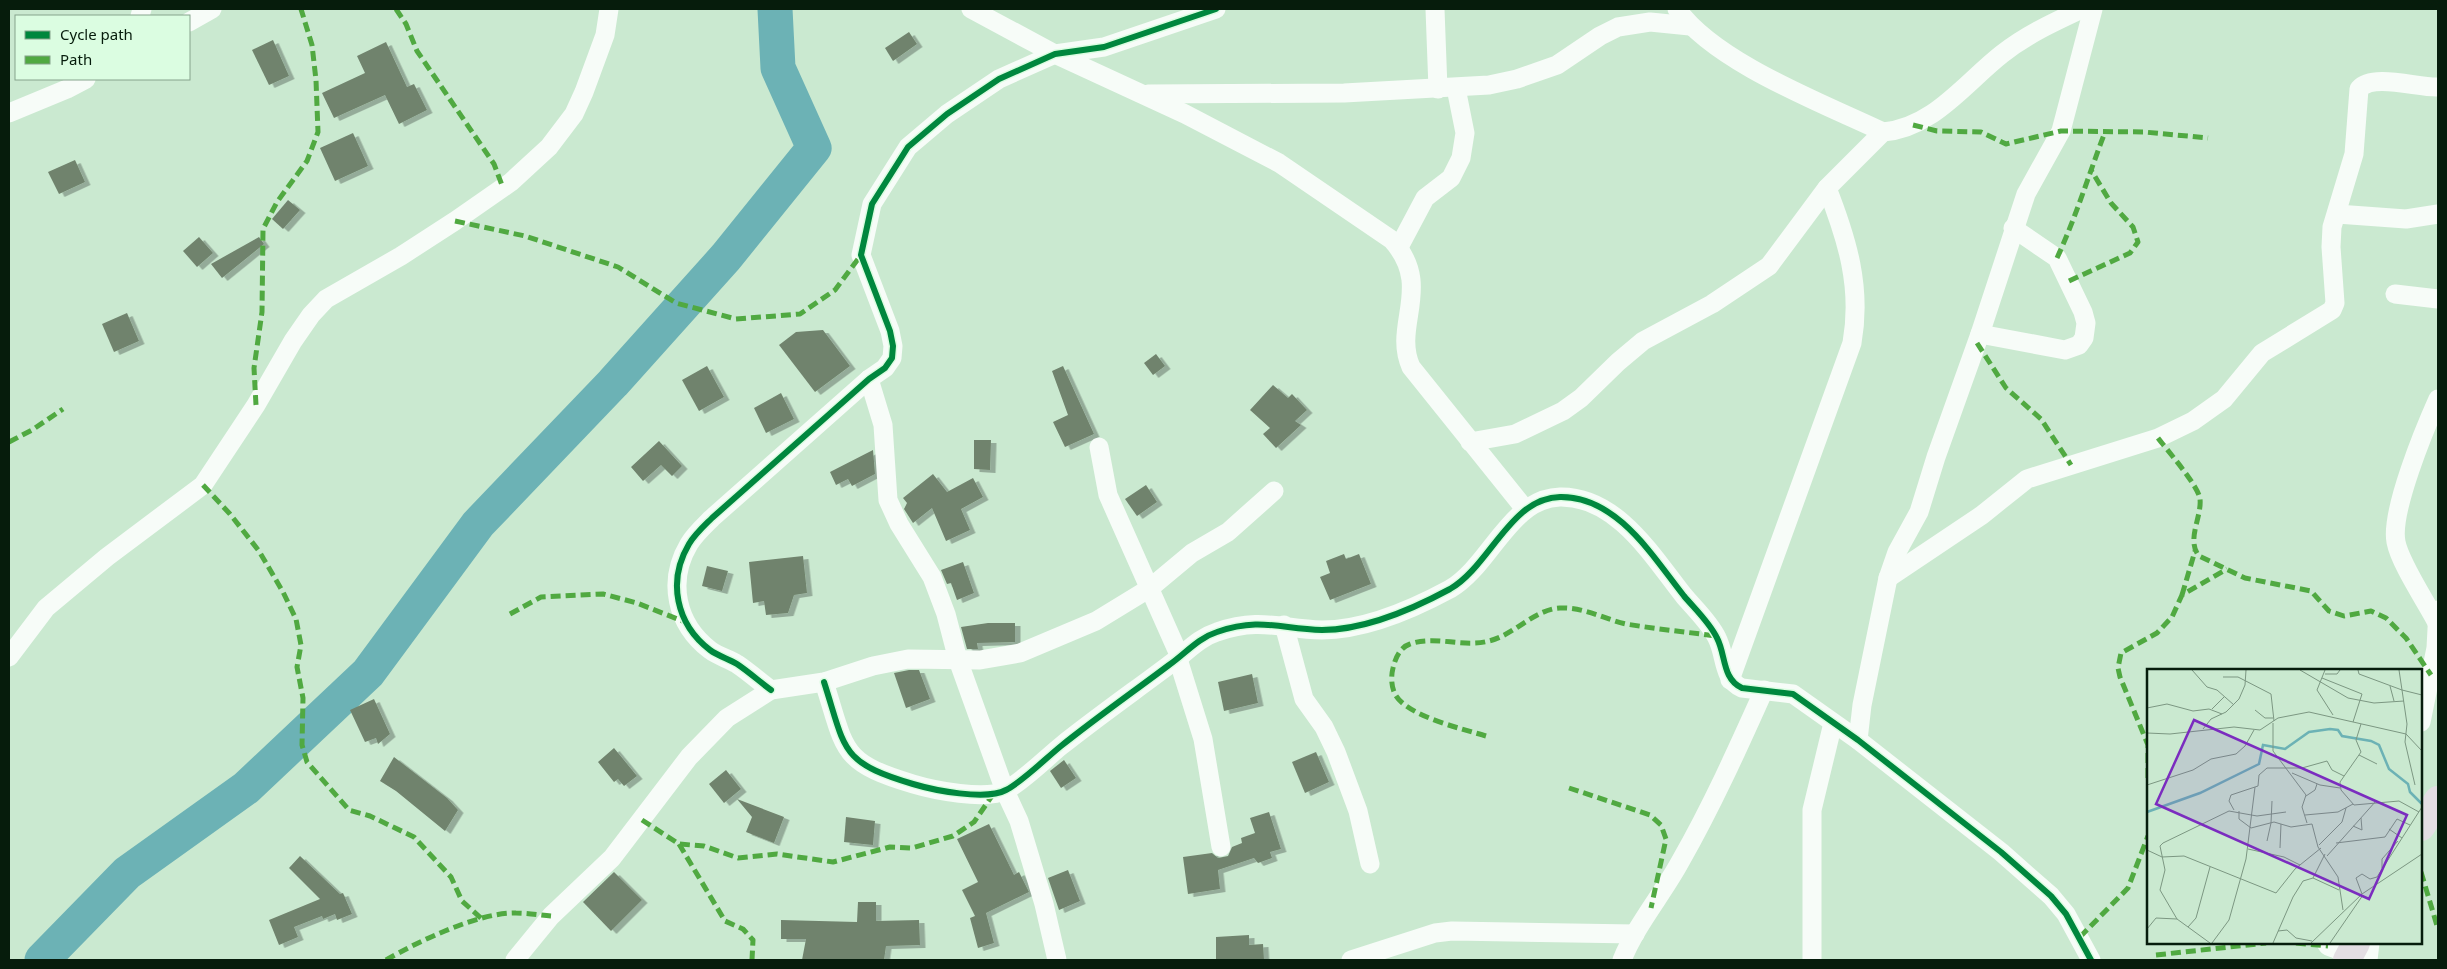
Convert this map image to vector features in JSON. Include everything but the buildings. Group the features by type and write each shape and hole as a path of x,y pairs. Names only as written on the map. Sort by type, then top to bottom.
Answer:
{"highway":[{"path":"2422,825 2438,800"}],"street":[{"path":"190,21 212,9"},
{"path":"9,657 46,608 107,557 203,485 256,405 293,341 311,315 326,299 401,256 455,222 511,182 549,147 574,114 584,92 605,35 609,9"},
{"path":"972,9 1055,54 1144,94 1278,163 1338,206 1368,223 1399,247 1411,273 1412,292 1406,357 1422,384 1525,510"},
{"path":"771,690 738,665 710,650 685,622 677,602 678,565 690,542 712,518 869,379 886,368 892,358 893,346 890,331 861,255 872,204 908,147 947,114 999,79 1055,54 1104,47 1216,9"},
{"path":"1399,247 1425,198 1451,178 1461,158 1465,133 1447,88 1435,9"},
{"path":"1677,9 1690,26 1712,44 1758,72 1883,132 1899,131 1918,122 1967,86 2002,54 2033,33 2082,9"},
{"path":"1858,740 1864,696 1888,578 1897,552 1919,512 2026,194 2061,131 2093,9"},
{"path":"1144,94 1344,93 1489,85 1542,71 1557,65 1600,36 1653,15 1690,26"},
{"path":"9,114 67,90 84,80"},
{"path":"1888,578 1976,519 2027,479 2158,438 2193,421 2224,399 2262,353 2334,307 2332,227 2354,154 2360,89 2367,82 2381,81 2438,87"},
{"path":"1470,442 1515,434 1563,411 1581,398 1643,341 1682,321 1769,266 1783,250 1827,188 1883,132"},
{"path":"1730,680 1852,343 1856,305 1853,265 1845,234 1827,188"},
{"path":"2337,214 2406,219 2438,214"},
{"path":"1980,334 2065,350 2079,344 2084,338 2086,323 2083,312 2057,258 2013,228"},
{"path":"2395,294 2438,299"},
{"path":"869,379 882,424 888,500 899,524 932,576 946,614 958,660 1005,791 1019,821 1044,904 1057,960"},
{"path":"2422,717 2436,648 2437,615 2398,551 2395,533 2418,448 2438,399"},
{"path":"1099,447 1108,495 1179,658 1203,738 1221,847"},
{"path":"515,960 551,916 612,858 689,757 727,718 771,690 824,682 873,666 908,659 980,660 1020,653 1096,621 1150,588 1192,553 1228,532 1274,491"},
{"path":"824,682 845,747 856,761 879,774 936,790 972,794 1005,791 1099,716 1179,658 1203,638 1216,632 1248,623 1284,625 1319,630 1338,629 1385,616 1432,598 1457,584 1475,569 1525,510 1540,500 1558,497 1576,499 1607,511 1642,543 1716,636 1730,680 1742,688 1793,694 1858,740 2001,852 2050,896 2066,914 2092,960"},
{"path":"1284,625 1304,699 1324,727 1336,752 1358,811 1370,864"},
{"path":"1622,960 1635,934 1669,882 1698,830 1764,690"},
{"path":"1812,960 1812,810 1833,723"},
{"path":"1351,960 1435,933 1452,931 1635,934"}],"waterway":[{"path":"42,960 127,873 246,788 368,673 478,524 613,383 726,257 814,148 778,68 775,9"}],"marked path":[{"path":"256,405 254,368 262,312 263,229 277,202 307,161 318,132 316,80 312,45 301,9"},
{"path":"396,9 406,24 417,51 494,164 503,188"},
{"path":"1913,125 1937,131 1981,132 2006,144 2061,131 2144,132 2208,138"},
{"path":"2057,258 2105,132"},
{"path":"2069,281 2130,253 2138,242 2133,227 2111,203 2091,170"},
{"path":"455,221 525,236 618,267 676,303 736,319 800,314 835,290 861,255"},
{"path":"1977,343 2006,388 2041,419 2071,465"},
{"path":"9,442 32,430 63,409"},
{"path":"2158,438 2198,493 2200,506 2194,543 2195,550 2199,556 2245,578 2311,591 2329,611 2344,616 2371,611 2386,618 2406,638 2431,675"},
{"path":"203,485 230,514 259,551 296,619 301,645 297,667 303,698 302,745 307,762 349,810 370,816 414,837 451,877 462,901 482,919"},
{"path":"2182,595 2195,551"},
{"path":"2147,743 2120,677 2118,668 2121,653 2157,633 2172,617 2182,595 2227,569"},
{"path":"510,614 541,597 603,594 637,603 685,622"},
{"path":"1486,736 1436,721 1401,702 1394,691 1392,671 1398,654 1403,648 1410,644 1429,641 1470,643 1489,641 1498,638 1533,617 1551,609 1560,608 1586,611 1626,624 1716,636"},
{"path":"1569,788 1650,815 1661,825 1666,839 1651,908"},
{"path":"642,820 679,844 704,846 738,858 777,854 833,862 890,847 912,848 953,836 974,822 994,793"},
{"path":"2080,937 2128,888 2147,839"},
{"path":"679,844 725,921 743,929 753,940 752,960"},
{"path":"2422,875 2438,929"},
{"path":"386,960 449,929 484,917 516,913 551,916"},
{"path":"2156,955 2257,944"},
{"path":"2307,944 2328,946"}],"cycle path":[{"path":"771,690 737,664 710,650 689,628 678,601 678,573 682,558 689,544 703,527 869,379 885,368 892,358 893,346 890,331 861,255 872,204 908,147 947,114 999,79 1055,54 1104,47 1216,9"},
{"path":"824,682 842,738 858,760 889,776 933,789 973,795 997,793 1019,782 1061,746 1198,642 1210,635 1246,625 1270,625 1322,630 1338,629 1372,622 1405,611 1436,597 1464,578 1514,520 1527,509 1543,500 1560,497 1580,499 1599,507 1616,518 1646,547 1710,627 1720,645 1728,673 1736,684 1742,688 1793,694 1858,740 2001,852 2051,896 2066,914 2091,960"}]}
